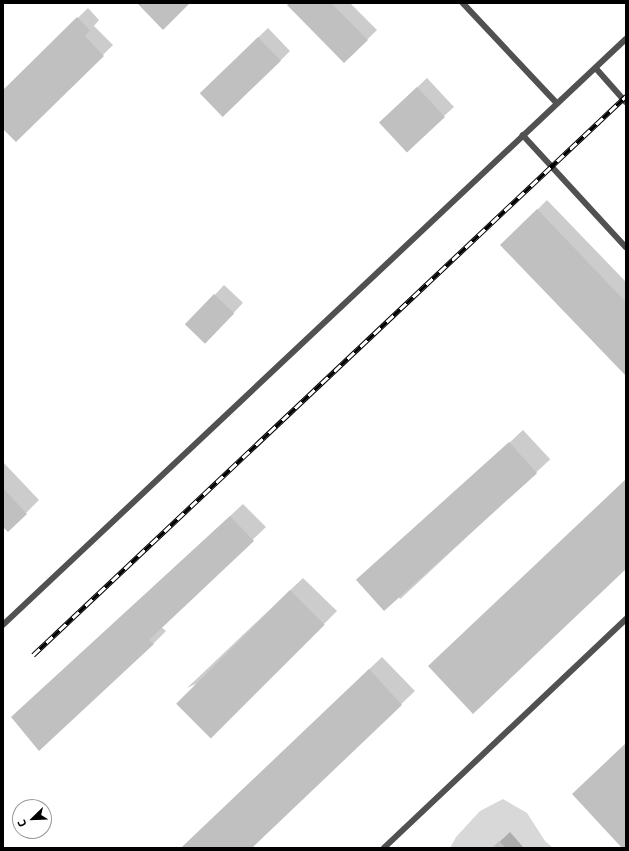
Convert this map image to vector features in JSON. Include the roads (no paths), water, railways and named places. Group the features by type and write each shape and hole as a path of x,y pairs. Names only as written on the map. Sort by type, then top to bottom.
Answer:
{"lane":[{"path":"463,3 557,103"},
{"path":"3,625 626,39"},
{"path":"596,68 626,102"},
{"path":"523,135 626,247"},
{"path":"384,848 626,619"}],"railway":[{"path":"33,655 626,96"}]}
